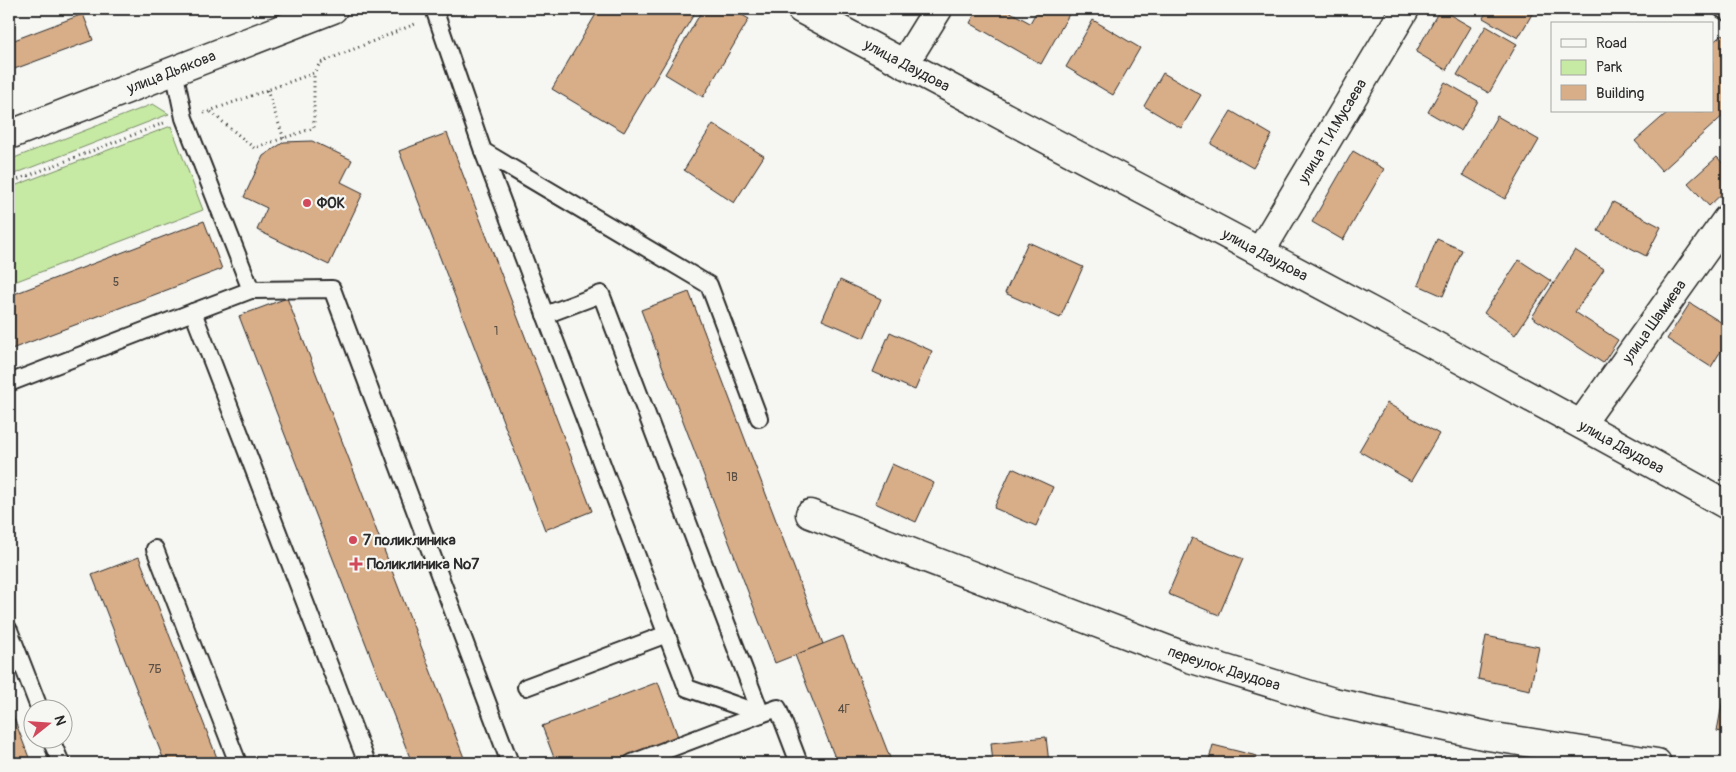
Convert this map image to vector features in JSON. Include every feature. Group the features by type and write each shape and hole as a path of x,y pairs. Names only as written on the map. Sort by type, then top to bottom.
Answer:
{"street":[{"name":"улица Дьякова","path":"9,135 333,9"},
{"name":"улица Даудова","path":"801,9 1260,252 1581,424 1727,505"},
{"path":"904,64 938,9"},
{"name":"улица Т.И.Мусаева","path":"1260,252 1405,9"},
{"name":"улица Шамиева","path":"1581,424 1727,219"},
{"name":"переулок Даудова","path":"810,514 1189,658 1333,702 1488,736 1657,763"}],"lane":[{"path":"1722,9 1727,12"},
{"path":"435,12 483,151 687,688 761,714"},
{"path":"174,70 184,118 251,290"},
{"path":"483,151 709,285 759,418"},
{"path":"9,383 251,290 332,289 510,763"},
{"path":"545,315 601,294 761,714"},
{"path":"193,312 367,763"},
{"path":"155,549 238,763"},
{"path":"9,630 36,700"},
{"path":"526,688 666,634"},
{"path":"632,763 778,708 799,763"},
{"path":"56,750 61,763"}],"path":[{"path":"210,112 254,148 314,128 314,73 320,63 435,12"},
{"path":"9,183 167,122 210,112 314,73"},
{"path":"267,90 284,139"}],"green space":[{"path":"153,104 169,114 9,176 9,160"},
{"path":"171,126 203,210 9,284 9,188"}],"building":[{"path":"599,9 697,9 624,132 552,89"},
{"path":"703,9 732,9 749,19 703,97 665,74"},
{"path":"978,9 1005,9 1030,23 1038,9 1072,9 1041,64 970,23"},
{"path":"1440,9 1471,27 1446,70 1416,52"},
{"path":"1488,9 1535,9 1518,38 1483,18"},
{"path":"83,14 93,40 9,71 9,42"},
{"path":"1093,20 1140,48 1113,95 1066,67"},
{"path":"1486,26 1517,44 1489,93 1457,75"},
{"path":"1723,34 1727,39 1727,112 1662,171 1635,141 1668,112 1714,112 1714,41"},
{"path":"1163,73 1201,95 1181,128 1144,106"},
{"path":"1445,82 1478,101 1461,131 1428,112"},
{"path":"1231,111 1272,135 1253,168 1211,144"},
{"path":"1497,116 1539,140 1505,199 1463,175"},
{"path":"713,124 764,156 734,203 684,170"},
{"path":"447,133 592,511 545,530 399,151"},
{"name":"ФОК","path":"312,141 352,160 341,182 363,193 329,265 257,230 267,208 244,197 263,156 284,142"},
{"path":"1353,151 1384,169 1343,240 1312,222"},
{"path":"1717,157 1727,168 1727,189 1709,206 1688,183"},
{"path":"1613,202 1661,227 1646,256 1598,231"},
{"path":"204,221 222,269 9,350 9,296"},
{"path":"1437,239 1462,250 1443,296 1418,285"},
{"path":"1028,242 1083,267 1060,318 1005,293"},
{"path":"1575,250 1604,269 1575,312 1618,340 1603,363 1532,317"},
{"path":"1519,260 1551,281 1515,335 1484,313"},
{"path":"840,280 881,299 864,338 822,320"},
{"path":"689,292 823,644 775,663 641,310"},
{"name":"7 поликлиника","path":"287,298 466,763 412,763 239,316"},
{"path":"1690,303 1727,326 1727,341 1711,367 1667,339"},
{"path":"890,332 932,351 915,390 873,372"},
{"path":"1387,403 1439,434 1411,481 1359,451"},
{"path":"892,464 934,483 916,522 875,503"},
{"path":"1012,468 1053,487 1036,526 994,508"},
{"path":"1192,538 1243,559 1219,615 1168,594"},
{"path":"139,557 219,763 165,763 92,575"},
{"path":"843,636 892,763 837,763 795,655"},
{"path":"1486,636 1539,647 1530,690 1478,679"},
{"path":"658,682 678,737 609,763 556,763 542,726"},
{"path":"1725,688 1727,688 1727,733 1717,731"},
{"path":"9,705 22,739 22,750 26,750 31,763 9,763"},
{"path":"1046,737 1049,763 993,763 991,743"},
{"path":"1213,745 1257,756 1255,763 1208,763"}],"place":[{"name":"ФОК","path":"307,203"},
{"name":"7 поликлиника","path":"353,540"},
{"name":"Поликлиника №7","path":"356,564"}]}
